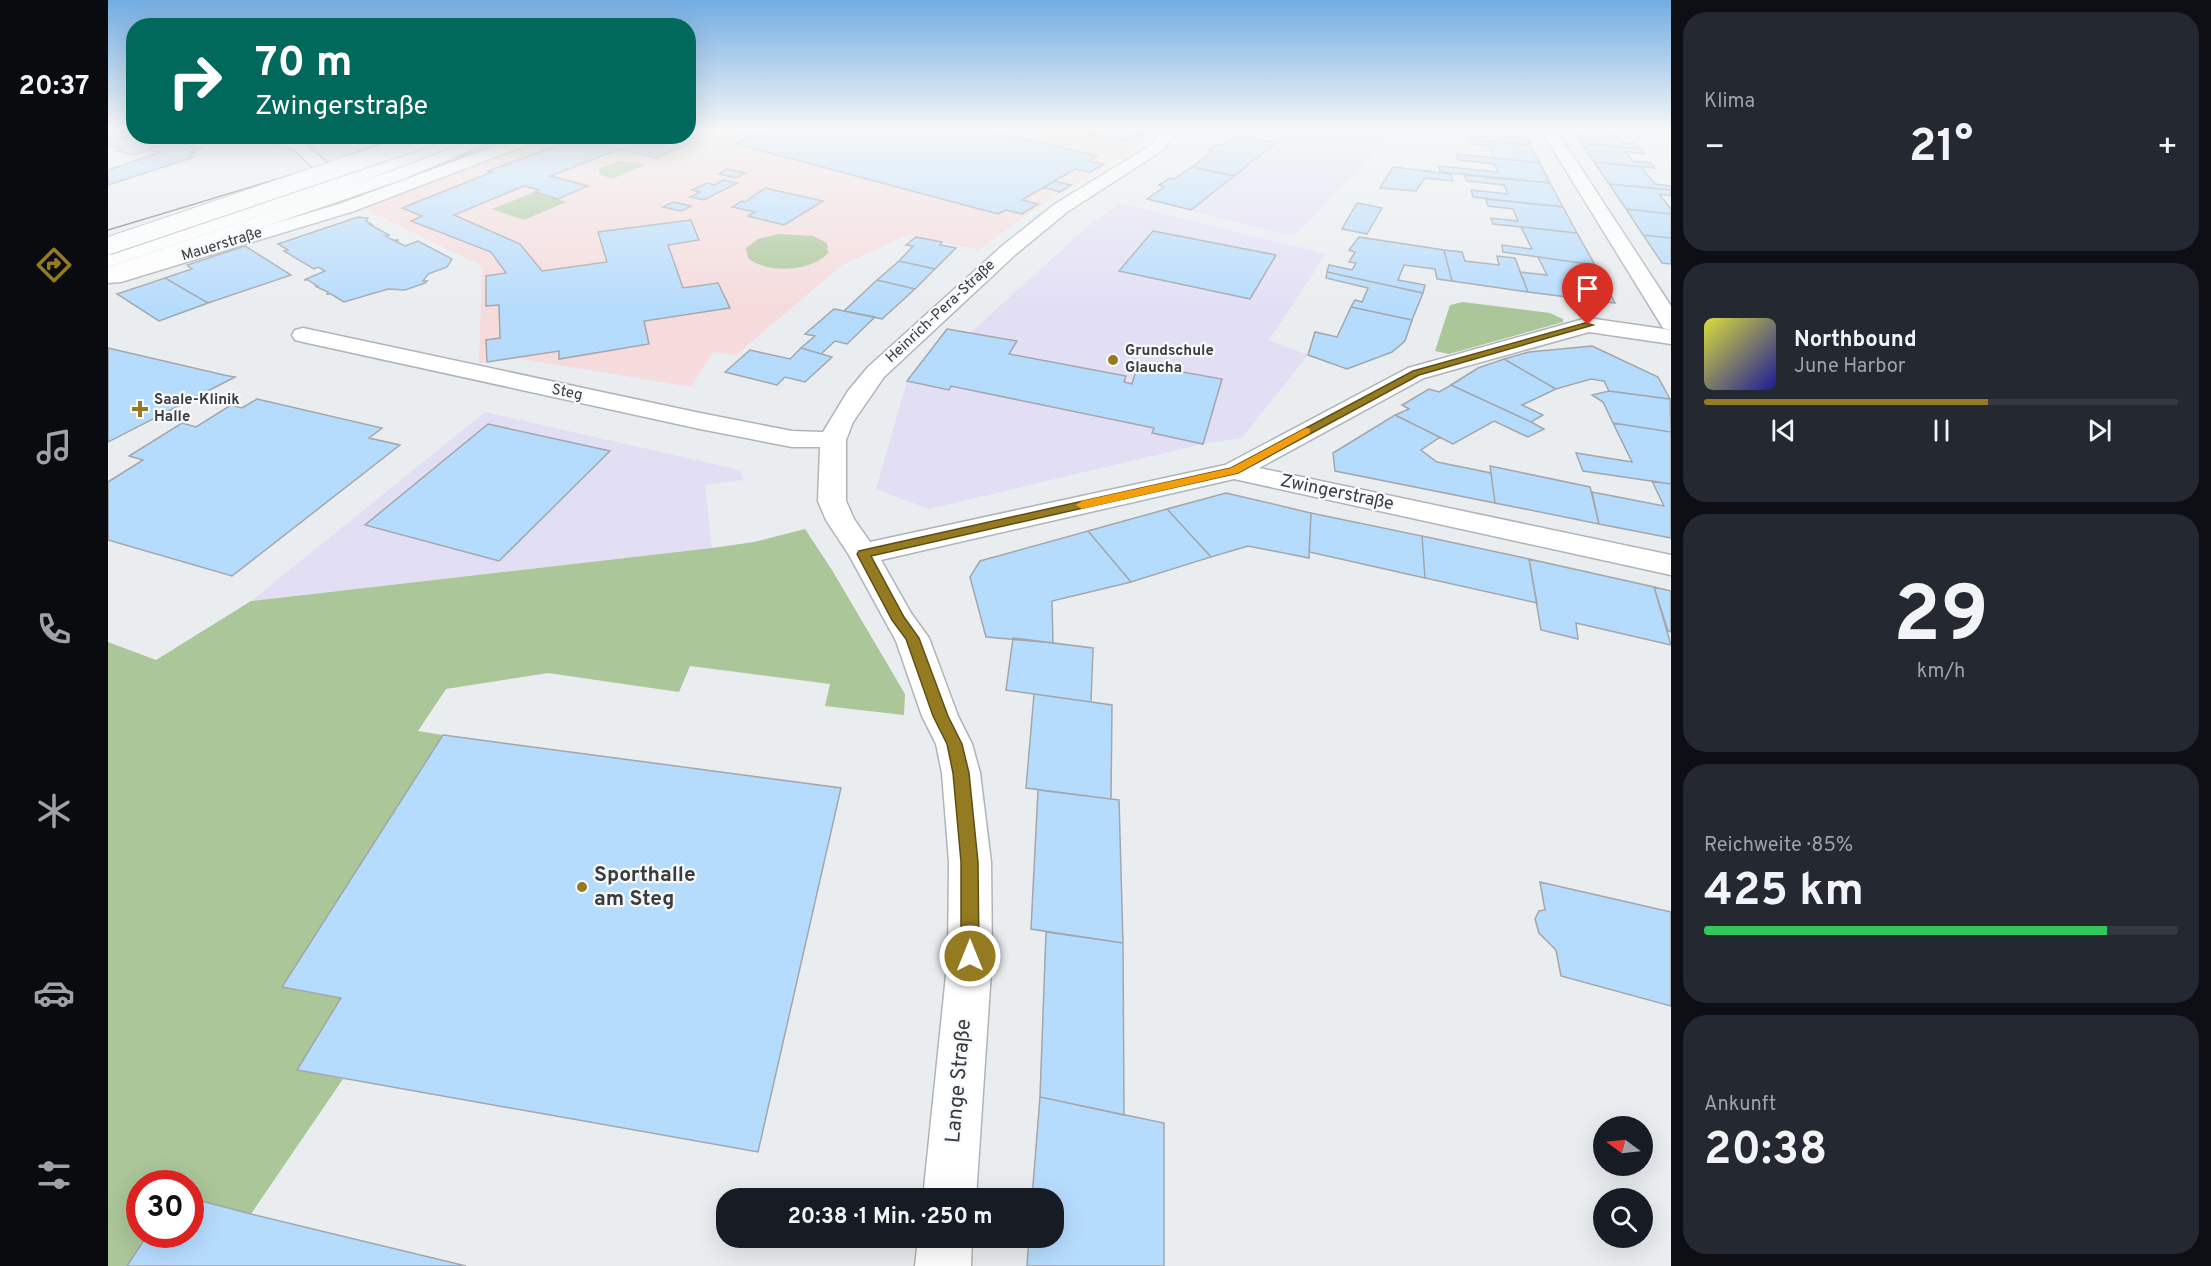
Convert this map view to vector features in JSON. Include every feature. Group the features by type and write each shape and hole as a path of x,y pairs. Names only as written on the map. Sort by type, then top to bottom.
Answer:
{"street":[{"path":"108,246 281,189"},
{"path":"108,261 321,189"},
{"path":"108,276 357,189"},
{"name":"Mauerstraße","path":"108,276 114,278 348,207 396,189"},
{"name":"Heinrich-Pera-Straße","path":"863,554 840,520 832,501 833,440 840,422 860,391 876,372 933,318 1008,250 1061,208 1091,189"},
{"path":"1586,189 1671,323"},
{"path":"108,254 157,245"},
{"path":"1234,471 1416,373 1588,325 1671,337"},
{"name":"Steg","path":"303,335 700,421 792,439 833,440"},
{"name":"Zwingerstraße","path":"863,554 1234,471 1671,565"},
{"name":"Lange Straße","path":"863,554 899,620 912,638 940,716 954,744 961,773 970,862 970,956 950,1188"},
{"path":"943,1266 944,1248"}],"shaded area":[{"path":"408,189 1067,189 978,250 909,234 842,265 736,355 713,352 691,387 516,358 479,363 482,266 360,207"},
{"path":"1160,189 1340,189 1296,234 1282,234 1147,199"},
{"name":"Grundschule Glaucha","path":"1120,203 1326,254 1269,340 1308,355 1242,438 1203,444 929,509 876,489 907,381 947,329 970,333 1086,228"},
{"path":"485,412 740,470 743,480 705,485 712,548 251,601"}],"green space":[{"path":"535,192 566,202 524,220 492,209"},
{"path":"779,234 813,236 827,243 828,253 811,264 789,269 766,267 748,258 746,248 758,239"},
{"path":"1463,302 1550,313 1563,319 1563,322 1449,354 1435,351 1450,305"},
{"path":"805,529 832,570 905,694 904,715 825,706 830,684 690,666 679,692 548,673 446,689 418,731 443,735 283,986 341,998 297,1070 343,1079 251,1214 204,1201 204,1170 126,1170 126,1248 139,1248 127,1266 108,1266 108,642 156,660 251,601 754,542"}],"building":[{"path":"449,189 517,189 454,215 520,244 542,271 607,262 598,232 691,220 699,240 668,245 683,288 718,283 730,308 644,321 649,344 559,359 559,351 487,362 486,340 500,338 499,305 486,306 486,276 506,273 491,252 411,221 422,216 402,208"},
{"path":"536,189 581,189 558,199 535,192 539,190"},
{"path":"725,189 704,200 690,197 700,192 692,190"},
{"path":"763,189 823,201 784,225 748,216 755,212 732,207 742,201 745,202"},
{"path":"905,189 1041,189 1022,200 1038,204 1022,214 1006,210 998,214"},
{"path":"1161,189 1217,189 1191,210 1147,199"},
{"path":"1393,189 1417,189 1416,191"},
{"path":"1506,189 1553,189 1563,207 1473,197 1471,190 1508,194"},
{"path":"1612,189 1671,190 1671,196 1659,194 1671,209 1671,214 1626,209"},
{"path":"1486,199 1563,207 1577,233 1493,224 1491,218 1518,221 1513,209 1488,206"},
{"path":"673,202 691,206 681,211 663,207"},
{"path":"1357,203 1382,208 1367,234 1342,229"},
{"path":"1626,209 1671,214 1671,238 1643,235"},
{"path":"358,217 368,218 366,221 371,224 369,224 389,235 385,236 399,240 395,241 405,246 418,241 452,259 447,267 428,274 423,281 427,281 425,283 405,290 388,289 344,302 327,294 328,292 308,280 304,280 325,271 318,267 314,269 284,251 288,250 278,244"},
{"path":"1521,227 1577,233 1595,265 1503,252 1502,245 1532,249"},
{"path":"1153,231 1276,255 1250,299 1119,271"},
{"path":"1643,235 1671,238 1671,264 1662,263"},
{"path":"916,237 942,242 940,245 956,248 935,269 899,261 913,246 906,245"},
{"path":"1359,237 1444,250 1452,281 1437,279 1435,269 1404,265 1398,280 1425,285 1423,293 1327,272 1329,265 1352,270 1356,263 1349,262 1355,252 1349,250"},
{"path":"245,246 291,275 208,303 165,278 192,269 187,265"},
{"path":"1444,250 1462,252 1465,261 1499,265 1497,256 1515,258 1528,292 1452,281"},
{"path":"1538,257 1595,265 1615,303 1528,292 1520,272 1547,275"},
{"path":"899,261 935,269 915,289 877,280"},
{"path":"1327,272 1423,293 1412,320 1351,307 1355,300 1362,302 1368,288 1326,278"},
{"path":"165,278 208,303 159,321 117,294"},
{"path":"877,280 915,289 882,319 844,311"},
{"path":"1351,307 1412,320 1405,341 1392,352 1347,369 1308,355 1315,332 1337,337"},
{"path":"834,309 875,317 847,344 835,341 821,354 801,348 815,336 805,334"},
{"path":"947,329 1017,341 1009,354 1126,376 1124,382 1132,384 1138,364 1222,379 1203,444 1152,433 1154,428 951,386 949,390 907,381"},
{"path":"1592,346 1658,377 1670,399 1609,391 1604,381 1591,379 1556,389 1504,359 1529,352"},
{"name":"Saale-Klinik Halle","path":"108,348 224,375 235,377 108,442"},
{"path":"801,348 832,357 805,382 785,377 777,385 725,372 750,350 790,359"},
{"path":"1504,359 1556,389 1522,405 1543,415 1531,422 1451,385 1478,368"},
{"path":"1451,385 1544,429 1528,437 1494,421 1453,444 1395,415 1409,409 1402,405 1429,389 1439,392"},
{"path":"1609,391 1670,399 1671,432 1613,423 1603,402 1592,395"},
{"path":"257,399 382,428 369,438 400,445 232,576 108,540 108,482 143,460 129,456 182,423 196,427 231,405 242,408"},
{"path":"1395,415 1440,437 1421,450 1437,462 1491,473 1495,503 1335,471 1333,453"},
{"path":"1613,423 1671,432 1671,484 1583,471 1576,453 1632,462"},
{"path":"488,424 610,451 499,561 365,525"},
{"path":"1490,466 1590,487 1599,524 1495,503"},
{"path":"1652,481 1671,484 1671,538 1599,524 1592,492 1664,506"},
{"path":"1226,493 1311,513 1309,558 1248,546 1211,557 1167,509"},
{"path":"1167,509 1211,557 1131,582 1088,531"},
{"path":"1311,513 1422,536 1425,578 1309,552"},
{"path":"1088,531 1131,582 1052,601 1053,643 986,637 970,577 980,561"},
{"path":"1422,536 1529,559 1537,603 1425,578"},
{"path":"1529,559 1654,587 1671,645 1576,623 1578,639 1541,630"},
{"path":"1654,587 1671,591 1671,632 1668,631"},
{"path":"1013,638 1093,648 1091,702 1006,690"},
{"path":"1034,694 1112,705 1111,799 1026,788"},
{"name":"Sporthalle am Steg","path":"443,735 841,788 758,1152 297,1070 341,998 282,987"},
{"path":"1038,790 1119,800 1123,943 1031,929"},
{"path":"1540,882 1671,912 1671,1006 1561,976 1556,950 1539,933 1535,919 1539,911 1545,910"},
{"path":"1046,932 1123,943 1124,1115 1040,1097"},
{"path":"1040,1097 1164,1123 1164,1266 1027,1266 1028,1248 1064,1248 1064,1188 1033,1188"},
{"path":"204,1202 466,1266 127,1266 139,1248 204,1248"}],"tram line":[{"path":"108,230 244,189"}],"slow traffic":[{"path":"1082,505 1234,471 1306,431"}],"place":[{"name":"Grundschule Glaucha","path":"1113,360"},
{"name":"Saale-Klinik Halle","path":"140,409"},
{"name":"Sporthalle am Steg","path":"582,887"}],"route":[{"path":"970,956 970,862 961,773 954,744 940,716 912,638 899,620 863,554 1234,471 1276,446 1416,373 1588,325"}]}
